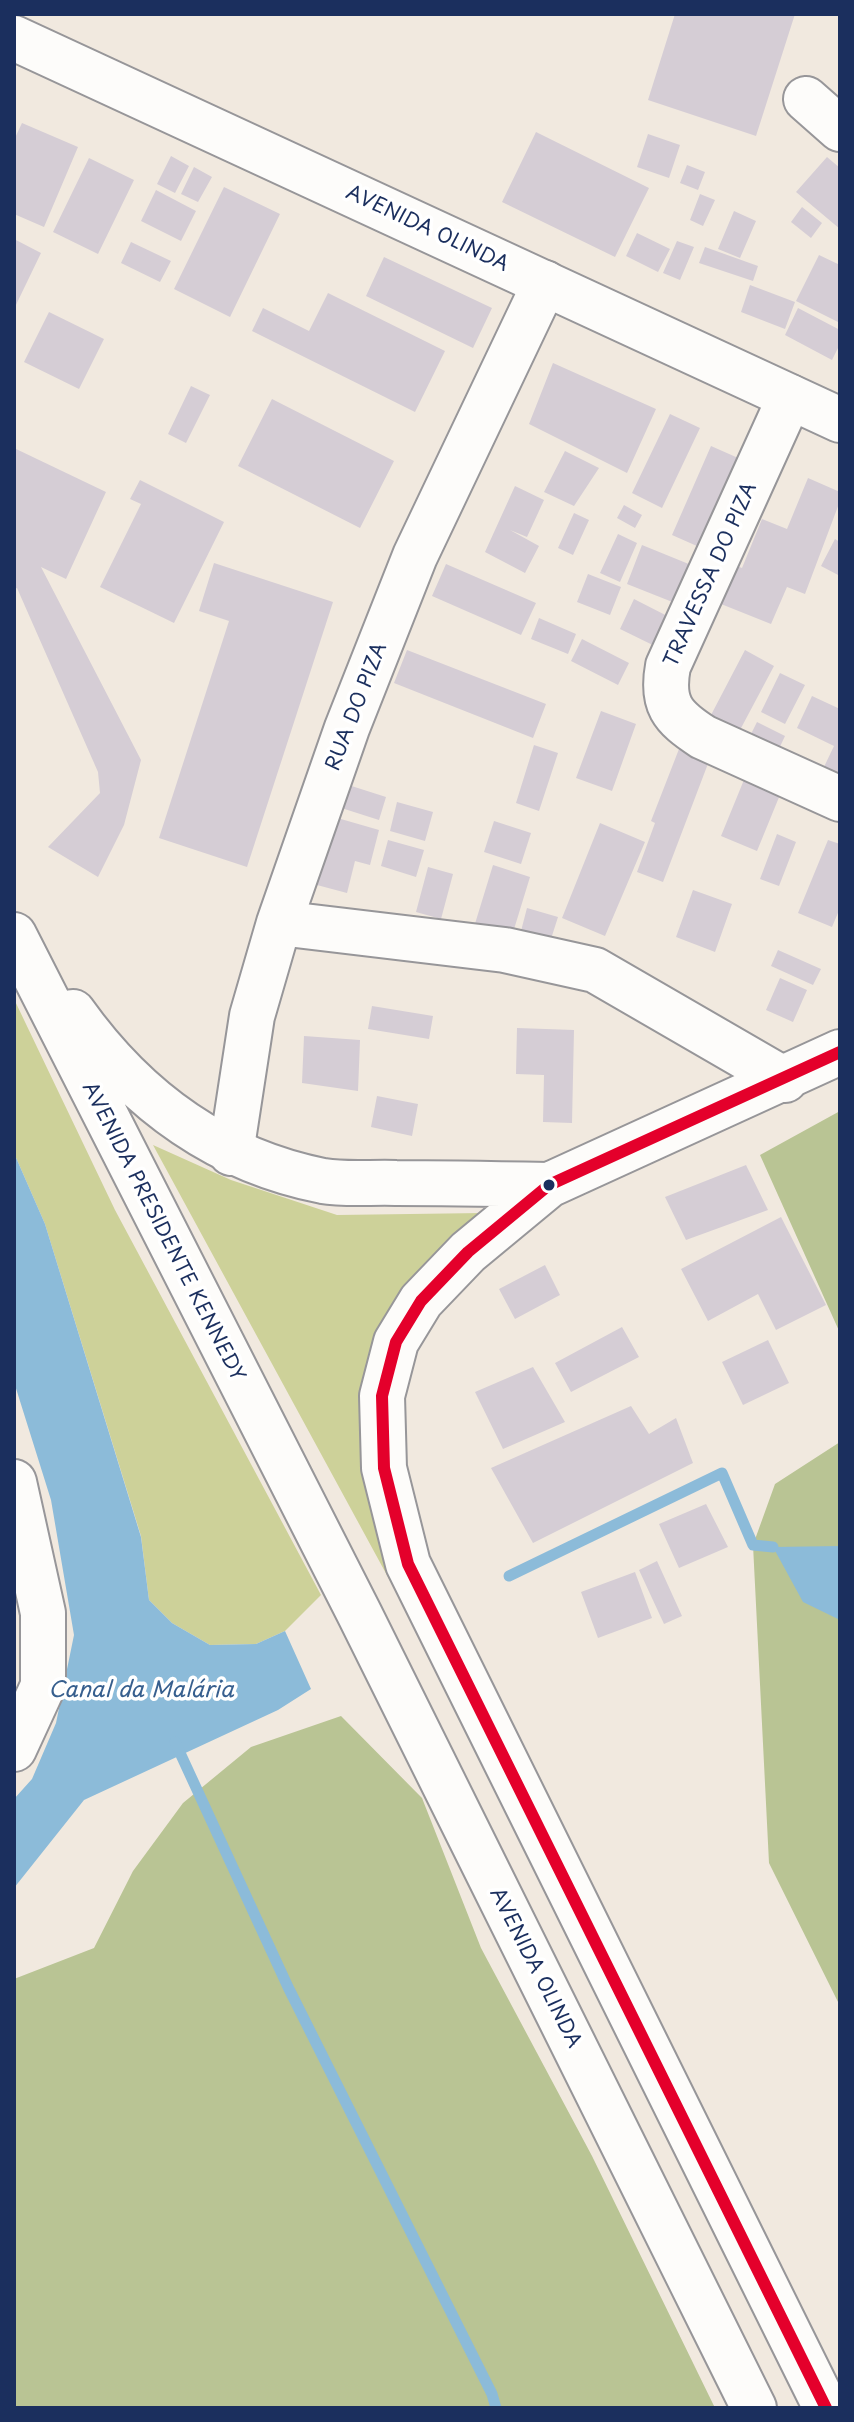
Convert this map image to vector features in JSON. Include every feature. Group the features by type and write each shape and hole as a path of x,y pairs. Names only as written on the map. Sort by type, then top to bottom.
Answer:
{"main road":[{"name":"AVENIDA OLINDA","path":"14,38 840,420"},
{"path":"806,99 840,129"},
{"name":"RUA DO PIZA","path":"231,1153 252,1016 279,923 347,728 415,556 545,283"},
{"name":"TRAVESSA DO PIZA","path":"790,397 668,666 664,686 668,705 693,731 840,799"},
{"path":"279,923 505,950 595,970 785,1080"},
{"path":"14,928 100,1049 148,1098 231,1153 326,1181 549,1185"},
{"name":"AVENIDA PRESIDENTE KENNEDY","path":"14,935 313,1529"},
{"path":"826,2408 408,1564 384,1468 382,1396 396,1342 421,1301 468,1252 549,1185 785,1080 840,1052"},
{"path":"14,1482 43,1613 14,1749"},
{"name":"AVENIDA OLINDA","path":"313,1529 360,1615 754,2408"}],"green space":[{"path":"14,999 115,1210 321,1595 285,1631 256,1644 210,1645 172,1623 149,1600 141,1536 45,1224 14,1153"},
{"path":"840,1111 840,1333 760,1155"},
{"path":"153,1145 231,1180 337,1215 483,1213 372,1351 360,1437 395,1590"},
{"path":"840,1442 840,2006 769,1863 753,1545 775,1484"},
{"path":"341,1716 422,1798 481,1948 592,2156 715,2408 14,2408 14,1979 94,1948 133,1871 183,1803 251,1747"}],"water":[{"name":"Canal da Malária","path":"14,1153 45,1224 141,1537 149,1600 172,1623 210,1645 256,1644 285,1631 311,1689 278,1710 84,1800 14,1888 14,1799 32,1779 56,1723 74,1635 51,1500 14,1382"},
{"path":"840,1546 840,1620 803,1602 773,1547"}],"building":[{"path":"675,14 795,14 756,136 648,100"},
{"path":"22,123 78,147 44,227 14,214 14,140"},
{"path":"536,132 649,188 615,257 502,202"},
{"path":"648,134 680,145 669,178 637,167"},
{"path":"171,156 189,166 175,193 157,184"},
{"path":"827,157 840,168 840,229 796,192"},
{"path":"89,158 134,180 98,254 53,232"},
{"path":"687,165 705,172 698,190 680,183"},
{"path":"194,167 212,177 198,202 181,194"},
{"path":"224,187 280,214 230,317 174,289"},
{"path":"156,190 196,211 181,241 141,221"},
{"path":"700,194 715,200 703,226 690,220"},
{"path":"802,207 822,223 811,238 791,222"},
{"path":"734,211 756,221 740,258 718,249"},
{"path":"637,233 670,249 658,272 626,256"},
{"path":"14,239 41,253 14,309"},
{"path":"677,241 694,247 680,280 663,273"},
{"path":"131,242 171,261 160,282 121,263"},
{"path":"705,247 758,266 753,281 699,263"},
{"path":"819,255 840,265 840,323 796,301"},
{"path":"384,257 492,308 473,348 366,296"},
{"path":"750,285 795,302 785,329 741,312"},
{"path":"328,293 445,351 415,412 252,331 263,308 309,331"},
{"path":"798,308 840,330 840,344 832,360 785,335"},
{"path":"49,312 104,339 79,389 24,362"},
{"path":"553,363 656,409 627,473 529,424"},
{"path":"191,386 210,395 186,443 168,434"},
{"path":"272,399 394,461 360,528 238,466"},
{"path":"670,414 700,428 662,508 632,493"},
{"path":"711,446 754,465 715,554 672,535"},
{"path":"14,448 106,492 66,579 41,567 141,760 124,825 98,877 48,847 100,793 98,772 17,588 14,589"},
{"path":"565,451 599,468 574,506 544,492"},
{"path":"808,478 840,492 840,501 805,594 787,587 771,624 721,604 737,566 742,568 762,519 787,529"},
{"path":"140,480 224,522 174,623 100,587 141,504 130,499"},
{"path":"515,486 544,500 527,537 510,530 539,546 525,573 485,552"},
{"path":"624,505 642,515 635,528 617,518"},
{"path":"574,513 589,520 573,555 558,548"},
{"path":"618,534 637,543 620,582 600,573"},
{"path":"835,539 840,542 840,576 821,566"},
{"path":"642,545 701,569 685,607 627,584"},
{"path":"214,563 333,602 247,867 159,838 229,621 199,611"},
{"path":"446,564 536,603 521,635 432,596"},
{"path":"588,574 621,587 610,615 577,602"},
{"path":"634,599 679,622 665,651 620,629"},
{"path":"539,618 576,634 568,654 531,639"},
{"path":"582,639 629,663 618,685 571,661"},
{"path":"407,650 546,704 533,738 394,683"},
{"path":"745,650 774,666 740,730 711,715"},
{"path":"780,673 805,685 785,724 761,712"},
{"path":"812,696 840,709 840,777 823,769 834,746 797,728"},
{"path":"601,711 636,724 612,791 576,778"},
{"path":"757,722 785,736 777,753 748,740"},
{"path":"534,745 558,753 539,811 516,803"},
{"path":"679,749 709,761 663,882 637,872 655,823 651,821"},
{"path":"748,770 784,785 757,851 721,836"},
{"path":"339,782 386,797 379,820 332,805"},
{"path":"397,802 433,812 425,841 390,831"},
{"path":"327,815 379,830 370,865 355,861 347,893 317,885 326,853"},
{"path":"494,821 531,833 521,864 484,852"},
{"path":"600,823 645,842 605,936 562,918"},
{"path":"777,834 796,842 779,886 760,879"},
{"path":"388,840 424,850 416,877 381,866"},
{"path":"828,840 840,844 840,908 832,927 798,913"},
{"path":"493,865 530,877 511,939 474,927"},
{"path":"428,867 453,874 441,919 416,912"},
{"path":"693,890 732,904 715,952 676,937"},
{"path":"527,908 558,917 551,939 521,931"},
{"path":"778,950 821,969 813,985 771,966"},
{"path":"780,978 807,990 793,1022 766,1010"},
{"path":"372,1006 433,1016 429,1039 368,1029"},
{"path":"517,1028 574,1030 572,1123 543,1122 544,1075 516,1074"},
{"path":"304,1036 360,1040 358,1091 302,1083"},
{"path":"377,1096 418,1104 412,1136 371,1127"},
{"path":"746,1165 768,1210 686,1240 665,1197"},
{"path":"781,1217 826,1305 776,1330 758,1294 708,1321 681,1269"},
{"path":"545,1265 560,1295 515,1319 499,1289"},
{"path":"622,1327 639,1357 571,1392 555,1363"},
{"path":"768,1340 789,1383 743,1405 722,1362"},
{"path":"533,1367 565,1422 503,1449 475,1392"},
{"path":"631,1406 649,1434 676,1418 693,1463 533,1543 491,1468"},
{"path":"706,1504 728,1547 679,1568 659,1524"},
{"path":"657,1561 682,1616 664,1624 639,1570"},
{"path":"635,1572 652,1618 598,1638 581,1592"}],"waterway":[{"path":"509,1576 722,1473 753,1545 773,1547"},
{"path":"175,1742 288,1987 492,2394 496,2408"}],"transit line":[{"path":"826,2408 408,1564 384,1468 382,1396 396,1342 421,1301 468,1252 549,1185 840,1052"}]}
